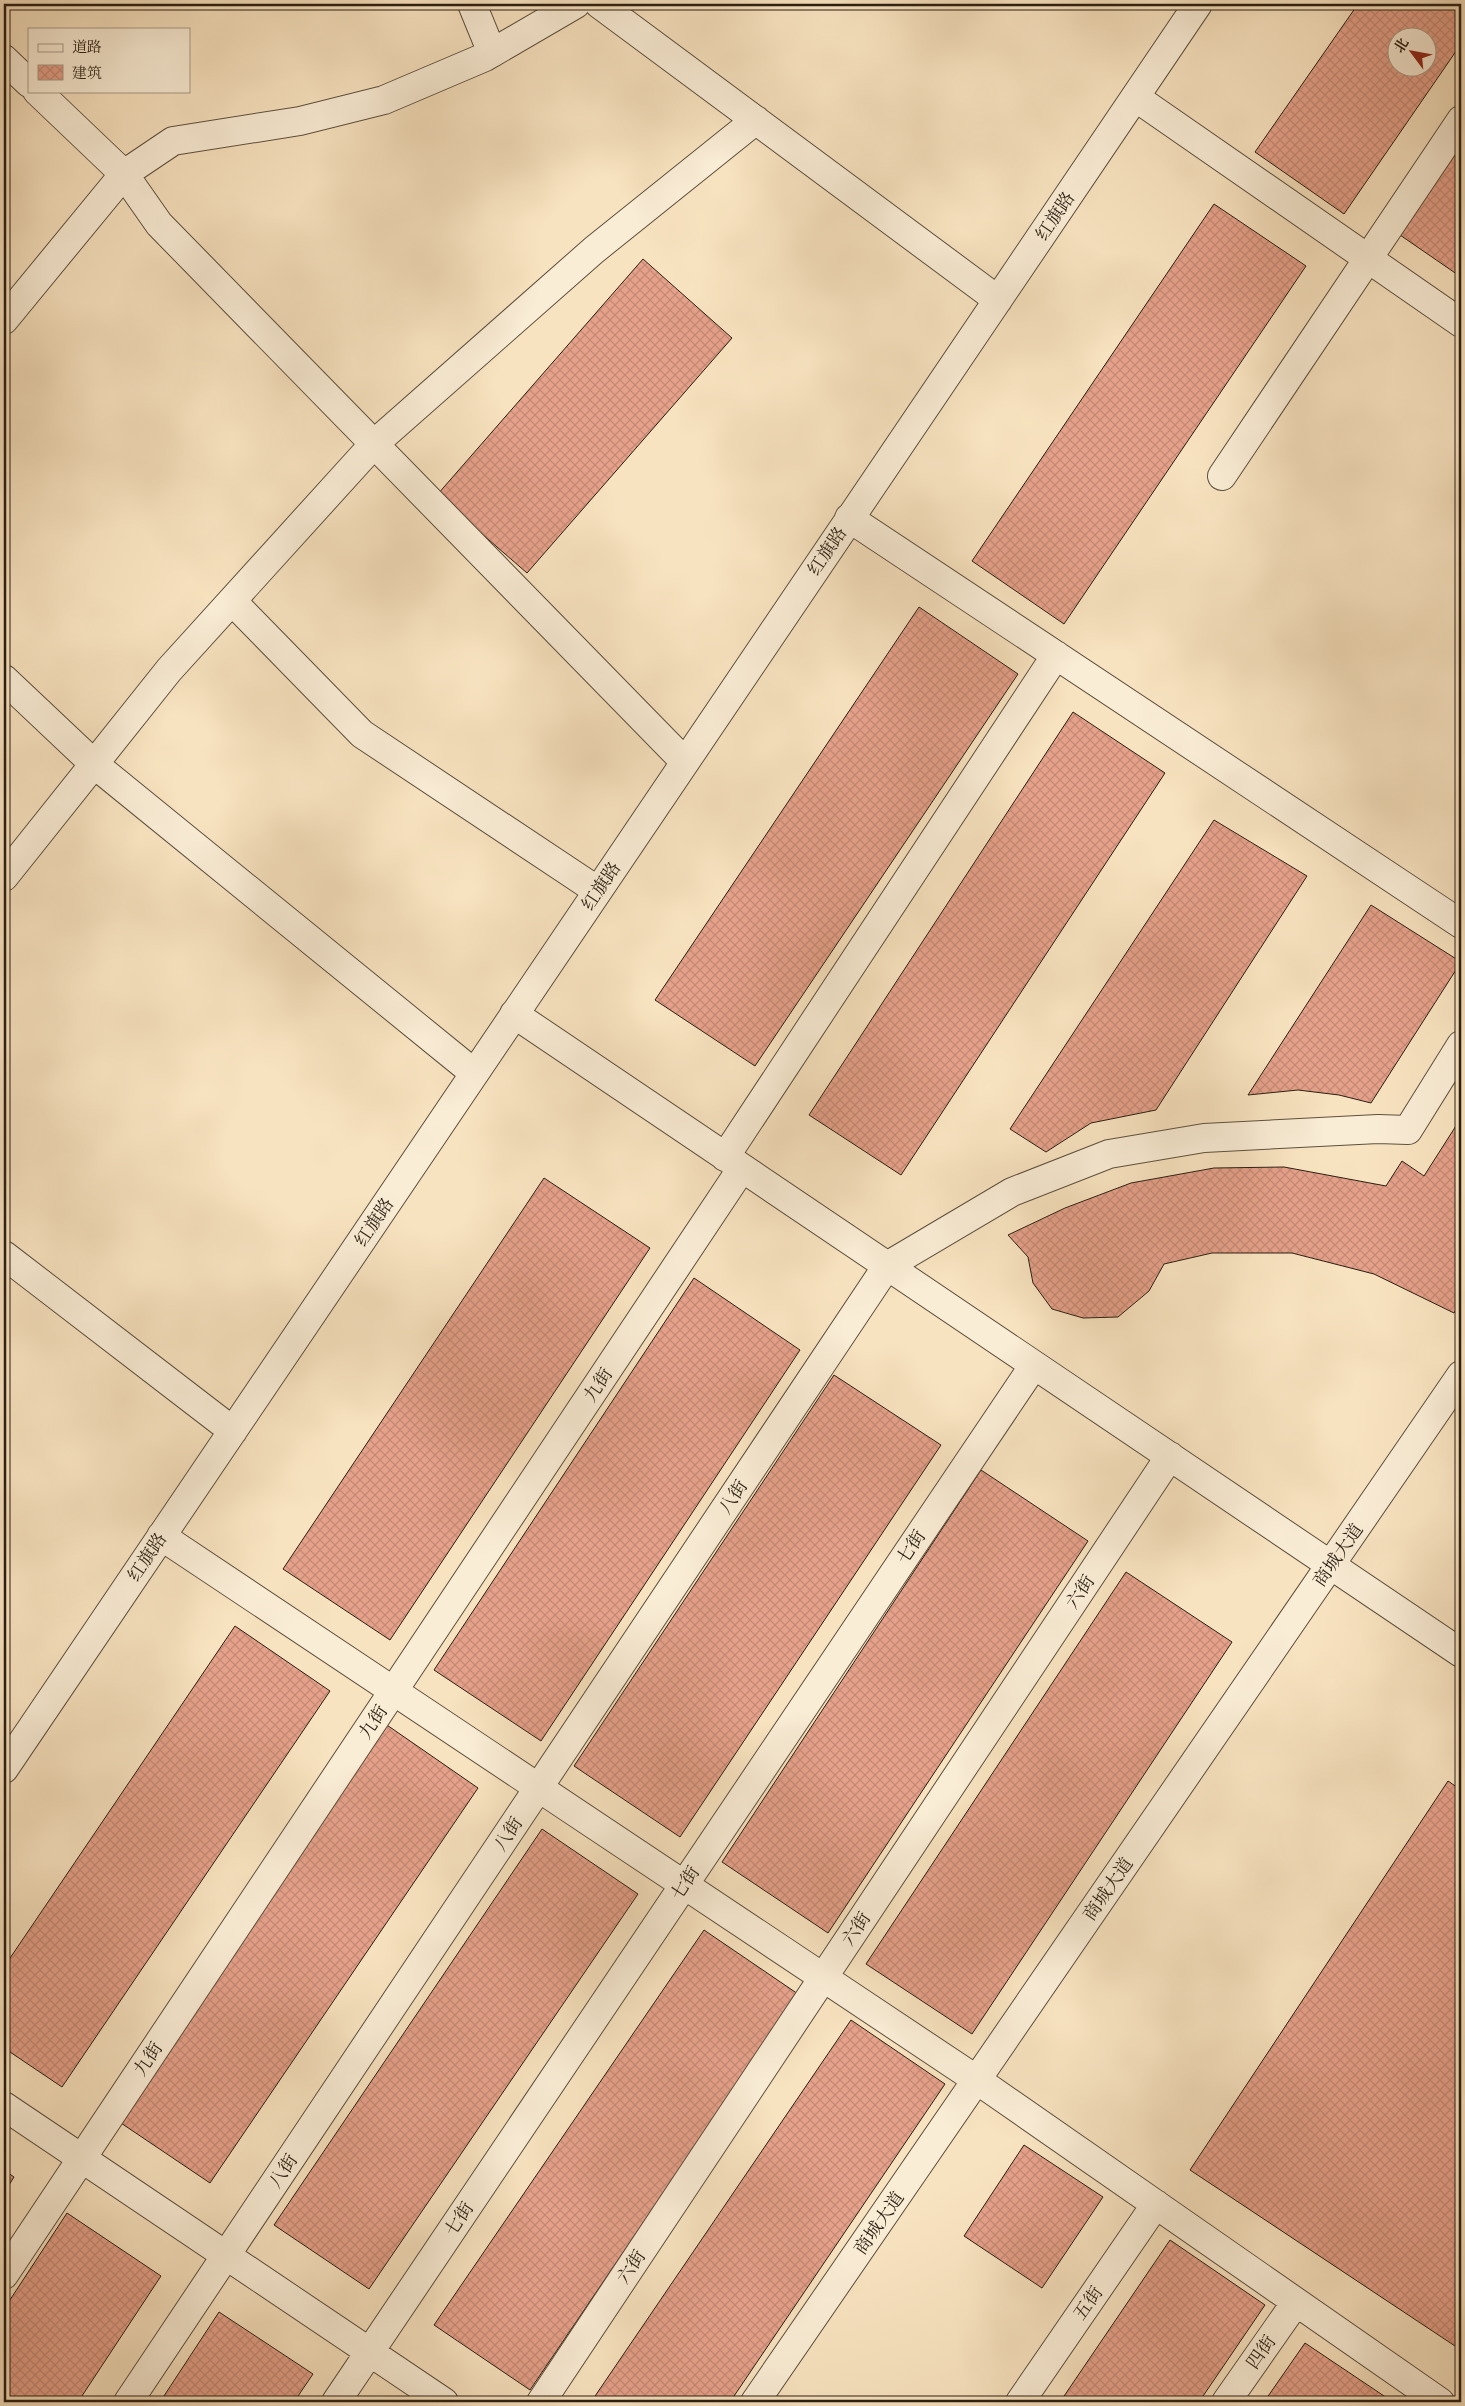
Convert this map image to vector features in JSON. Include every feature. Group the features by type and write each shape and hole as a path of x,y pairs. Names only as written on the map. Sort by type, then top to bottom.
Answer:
{"street":[{"path":"472,4 492,53"},
{"path":"4,320 124,174 173,142 300,121 384,100 492,53 576,4"},
{"path":"599,4 998,300"},
{"name":"红旗路","path":"4,1769 1198,4"},
{"path":"4,59 28,82"},
{"path":"38,92 124,174 159,224 685,762"},
{"path":"1135,97 1461,323"},
{"path":"4,877 169,670 374,444 594,250 756,120"},
{"path":"1222,476 1461,120"},
{"path":"850,518 1461,924"},
{"path":"232,601 362,734 598,891"},
{"name":"九街","path":"4,2275 393,1691 734,1162 1056,656"},
{"path":"4,679 94,764 474,1073"},
{"path":"514,1014 1461,1653"},
{"path":"887,1266 1012,1192 1109,1154 1204,1138 1378,1129 1408,1130 1461,1045"},
{"path":"4,1255 232,1431"},
{"name":"八街","path":"128,2402 887,1266"},
{"name":"七街","path":"336,2402 1034,1365"},
{"name":"商城大道","path":"755,2402 1461,1376"},
{"name":"六街","path":"541,2402 1170,1456"},
{"path":"161,1536 977,2080 1436,2401"},
{"path":"4,2106 444,2402"},
{"name":"五街","path":"1020,2402 1156,2204"},
{"name":"四街","path":"1226,2402 1296,2302"}],"building":[{"path":"1358,4 1461,4 1461,44 1438,77 1438,28 1388,28 1388,78 1438,78 1344,214 1255,152"},
{"path":"1461,146 1461,277 1400,235"},
{"path":"1214,204 1306,266 1064,624 972,561"},
{"path":"643,259 732,338 527,573 437,495"},
{"path":"919,607 1018,674 755,1066 655,1000"},
{"path":"1073,712 1165,773 901,1175 809,1115"},
{"path":"1214,820 1307,876 1156,1110 1091,1123 1046,1152 1010,1129"},
{"path":"1371,905 1461,962 1371,1103 1339,1095 1298,1090 1248,1095"},
{"path":"1461,1118 1461,1301 1454,1313 1374,1274 1292,1253 1212,1253 1164,1264 1149,1291 1118,1317 1083,1318 1052,1309 1033,1283 1028,1257 1008,1235 1065,1208 1131,1183 1214,1168 1284,1167 1386,1186 1402,1161 1424,1176"},
{"path":"544,1178 650,1248 390,1640 283,1569"},
{"path":"694,1278 800,1350 541,1741 434,1670"},
{"path":"834,1375 941,1445 680,1837 574,1766"},
{"path":"981,1470 1088,1541 828,1933 722,1862"},
{"path":"1126,1572 1232,1642 972,2034 866,1964"},
{"path":"235,1626 330,1691 62,2087 4,2048 4,1967"},
{"path":"384,1723 478,1788 210,2183 115,2119"},
{"path":"1448,1781 1461,1790 1461,2350 1190,2170"},
{"path":"542,1829 638,1894 369,2289 274,2225"},
{"path":"704,1930 798,1994 530,2390 434,2325"},
{"path":"851,2020 945,2084 730,2402 591,2402"},
{"path":"1024,2145 1103,2197 1042,2288 964,2236"},
{"path":"4,2170 14,2177 4,2193"},
{"path":"67,2213 161,2276 78,2402 4,2402 4,2309"},
{"path":"1170,2240 1265,2305 1199,2402 1060,2402"},
{"path":"219,2312 313,2374 294,2402 160,2402"},
{"path":"1305,2343 1393,2402 1264,2402"}]}
